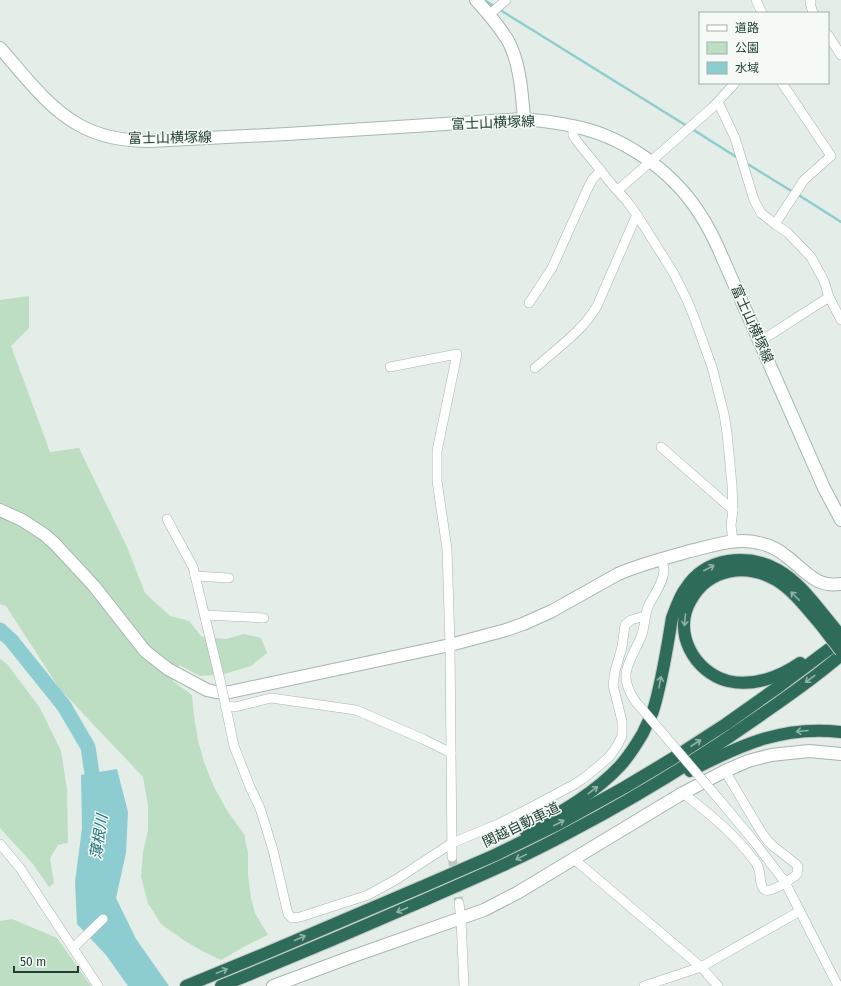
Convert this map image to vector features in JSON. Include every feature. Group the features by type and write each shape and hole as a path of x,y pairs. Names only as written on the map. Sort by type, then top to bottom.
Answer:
{"highway":[{"path":"426,885 480,858 578,801 596,788 621,766 637,743 652,712 657,695 672,618 680,596 686,587 702,571 720,563 737,560 757,562 778,570 798,585 806,594 841,651"},
{"path":"841,631 823,646 792,668 756,682 732,682 712,674 695,660 686,641 685,620 690,600 704,583 722,573 744,570 767,576 782,585 824,622 841,636"},
{"name":"関越自動車道","path":"186,986 426,885 494,855 560,823 625,787 726,724 781,686 841,640"},
{"name":"関越自動車道","path":"220,986 497,868 568,834 682,768 728,738 789,695 841,655"},
{"path":"568,834 597,821 731,750 749,743 797,732 827,730 841,732"}],"street":[{"path":"476,0 508,40 515,59 520,81 524,120"},
{"path":"489,15 506,0"},
{"path":"756,0 762,12"},
{"path":"811,0 810,3 814,12"},
{"path":"829,37 841,55"},
{"name":"富士山横塚線","path":"0,48 44,97 79,125 108,136 128,140 150,141 295,134 524,120 573,126 600,134 638,153 675,182 707,225 724,259 824,488 841,520"},
{"path":"618,190 718,102 734,84"},
{"path":"775,224 804,180 831,156 783,84"},
{"path":"718,102 735,138 754,200 761,213 788,233 811,257 824,281 829,297 841,318"},
{"path":"573,126 573,135 576,140 637,215 673,272 694,317 712,367 724,414 732,485 733,541"},
{"path":"529,303 552,268 589,185 601,170"},
{"path":"535,368 575,334 592,315 637,215"},
{"path":"759,342 829,297"},
{"path":"390,367 457,354 437,451 437,481 447,549 450,645 452,857"},
{"path":"661,447 733,510"},
{"path":"0,510 18,517 28,523 55,544 94,586 144,650 168,669 207,690 216,692 230,692 450,645 506,630 552,611 618,574 641,565 733,541 752,541 768,546 785,555 808,575 818,581 830,584 841,584"},
{"path":"167,519 193,567 234,746 260,808 273,850 288,914 292,918 300,917 368,896 397,880 452,843 498,824 575,784 590,774 609,757 620,740 622,733 622,721 613,685 615,671 622,647 625,625 631,620 645,616"},
{"path":"662,559 663,575 645,616 644,631 628,663 626,674 629,691 636,702 762,850 785,882 838,986"},
{"path":"195,576 229,578"},
{"path":"205,615 264,618"},
{"path":"225,705 235,707 271,698 356,710 451,752"},
{"path":"275,985 484,910 517,893 683,793 748,761 776,754 809,751 841,754"},
{"path":"683,793 736,838 756,863 759,870 761,884 765,890 772,890 797,874 798,867 767,840 725,771"},
{"path":"0,844 20,868 98,986"},
{"path":"574,859 701,967 718,986"},
{"path":"459,903 464,986"},
{"path":"644,986 701,967 800,911"},
{"path":"72,948 103,919"}],"green space":[{"path":"29,296 29,328 11,346 50,452 79,448 127,547 145,593 170,616 189,621 202,637 226,639 244,634 261,638 267,653 251,666 224,674 200,676 179,665 173,681 192,695 198,740 204,762 214,787 228,812 244,834 248,853 248,875 251,898 255,913 268,935 221,960 185,941 161,924 148,903 141,877 143,852 148,830 148,805 143,777 59,688 6,606 0,604 0,300"},
{"path":"0,659 7,664 40,708 61,751 67,789 68,843 58,845 50,858 54,883 49,887 33,864 0,828"},
{"path":"12,919 57,938 91,986 0,986 0,921"}],"water":[{"path":"117,769 128,812 126,853 116,898 136,939 169,986 128,986 106,955 77,924 75,882 82,828 81,775"}],"waterway":[{"path":"484,0 687,126"},
{"path":"692,129 738,158"},
{"path":"746,163 793,192"},
{"path":"797,194 841,222"},
{"name":"薄根川","path":"0,630 11,640 64,706 88,747 94,787 97,792"}],"tunnel":[{"path":"452,857 459,903"}]}
